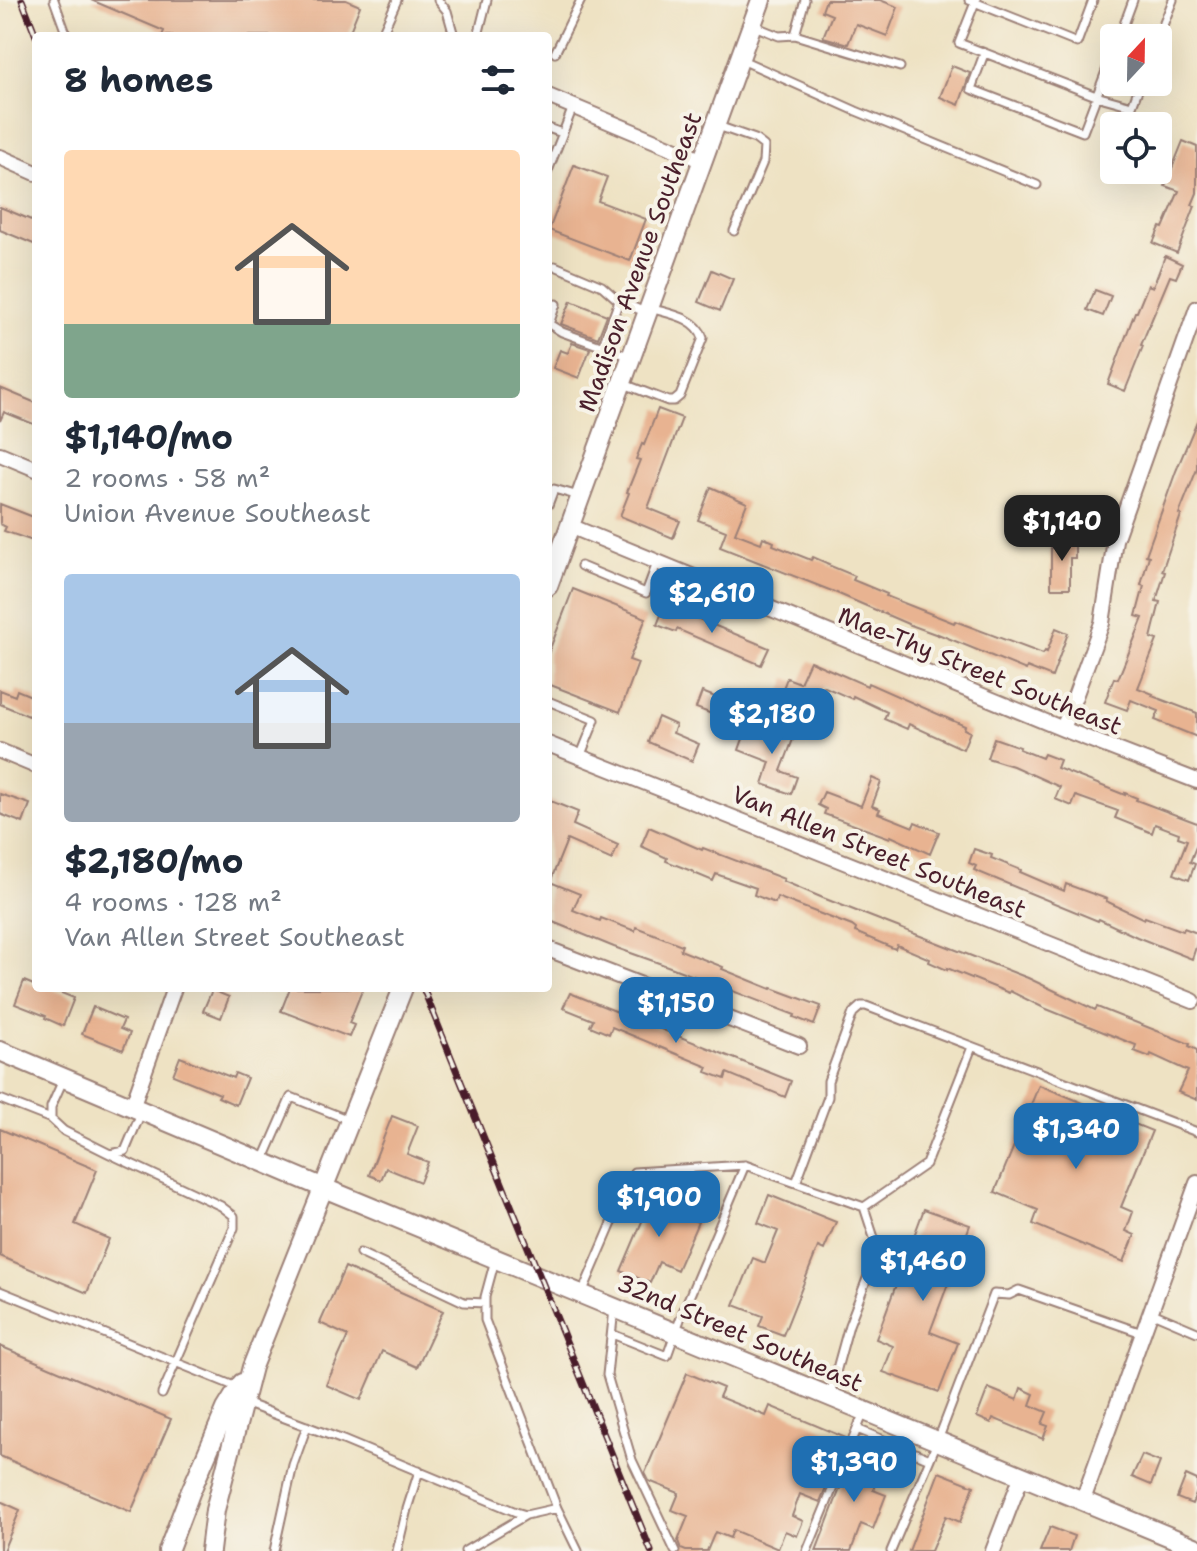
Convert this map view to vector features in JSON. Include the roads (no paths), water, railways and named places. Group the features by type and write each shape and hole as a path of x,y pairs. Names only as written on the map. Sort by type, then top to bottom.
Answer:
{"street":[{"name":"Madison Avenue Southeast","path":"553,556 570,526 761,0"},
{"path":"552,98 703,161"},
{"path":"0,157 32,171"},
{"path":"1063,729 1102,623 1115,540 1197,308"},
{"path":"0,454 32,467"},
{"name":"Mae-Thy Street Southeast","path":"570,526 1197,781"},
{"name":"Van Allen Street Southeast","path":"552,746 1193,1001"},
{"path":"0,751 32,764"},
{"path":"552,951 799,1046"},
{"path":"137,1109 173,992"},
{"path":"210,1551 215,1510 241,1395 401,992"},
{"name":"32nd Street Southeast","path":"0,1051 1197,1548"},
{"path":"1083,1500 1197,1183"},
{"path":"168,1551 226,1409 241,1395"},
{"path":"993,1551 1022,1475"}],"lane":[{"path":"54,0 66,32"},
{"path":"383,32 397,0"},
{"path":"438,0 447,11 453,32"},
{"path":"479,32 487,0"},
{"path":"555,53 581,0"},
{"path":"795,35 805,0"},
{"path":"1093,0 1077,43 973,1 959,43 1096,96 1132,106 1136,96"},
{"path":"1124,24 1133,0"},
{"path":"1164,24 1173,0"},
{"path":"752,25 779,36 795,35 900,67"},
{"path":"984,54 971,89 1083,132 1100,86"},
{"path":"740,59 856,111 1037,185"},
{"path":"552,160 573,107"},
{"path":"716,125 755,139 764,146 763,162 734,231"},
{"path":"552,129 562,133"},
{"path":"555,266 602,286 619,301 697,325 703,338 680,396 674,401 622,383"},
{"path":"602,347 619,301"},
{"path":"552,315 556,304"},
{"path":"552,326 632,357"},
{"path":"552,488 581,496"},
{"path":"581,566 646,593 657,563"},
{"path":"552,703 595,720 580,757"},
{"path":"796,1183 828,1097 828,1081 853,1013 866,1006 1197,1132"},
{"path":"864,1207 926,1164 972,1047"},
{"path":"51,1119 51,1107 64,1078"},
{"path":"263,1162 291,1097 351,1121"},
{"path":"0,1099 51,1119 64,1131 221,1206 234,1216 234,1228 162,1394"},
{"path":"110,1154 125,1151 137,1109"},
{"path":"582,1293 634,1172 745,1165 864,1207"},
{"path":"612,1334 667,1356 745,1165"},
{"path":"830,1396 849,1325 878,1250 864,1207"},
{"path":"360,1253 464,1302 485,1303"},
{"path":"496,1258 485,1303 485,1320 557,1508 578,1551"},
{"path":"891,1551 994,1294 1009,1295 1019,1290 1142,1333"},
{"path":"0,1291 176,1362 307,1426 526,1515"},
{"path":"615,1307 607,1375 632,1460 675,1551"},
{"path":"1150,1312 1197,1332"},
{"path":"807,1551 864,1410"},
{"path":"274,1551 293,1465 307,1426"},
{"path":"857,1429 930,1459"},
{"path":"397,1551 419,1471"},
{"path":"465,1551 526,1515 557,1508"}],"railway":[{"path":"22,0 34,32"},
{"path":"425,992 651,1551"}]}
